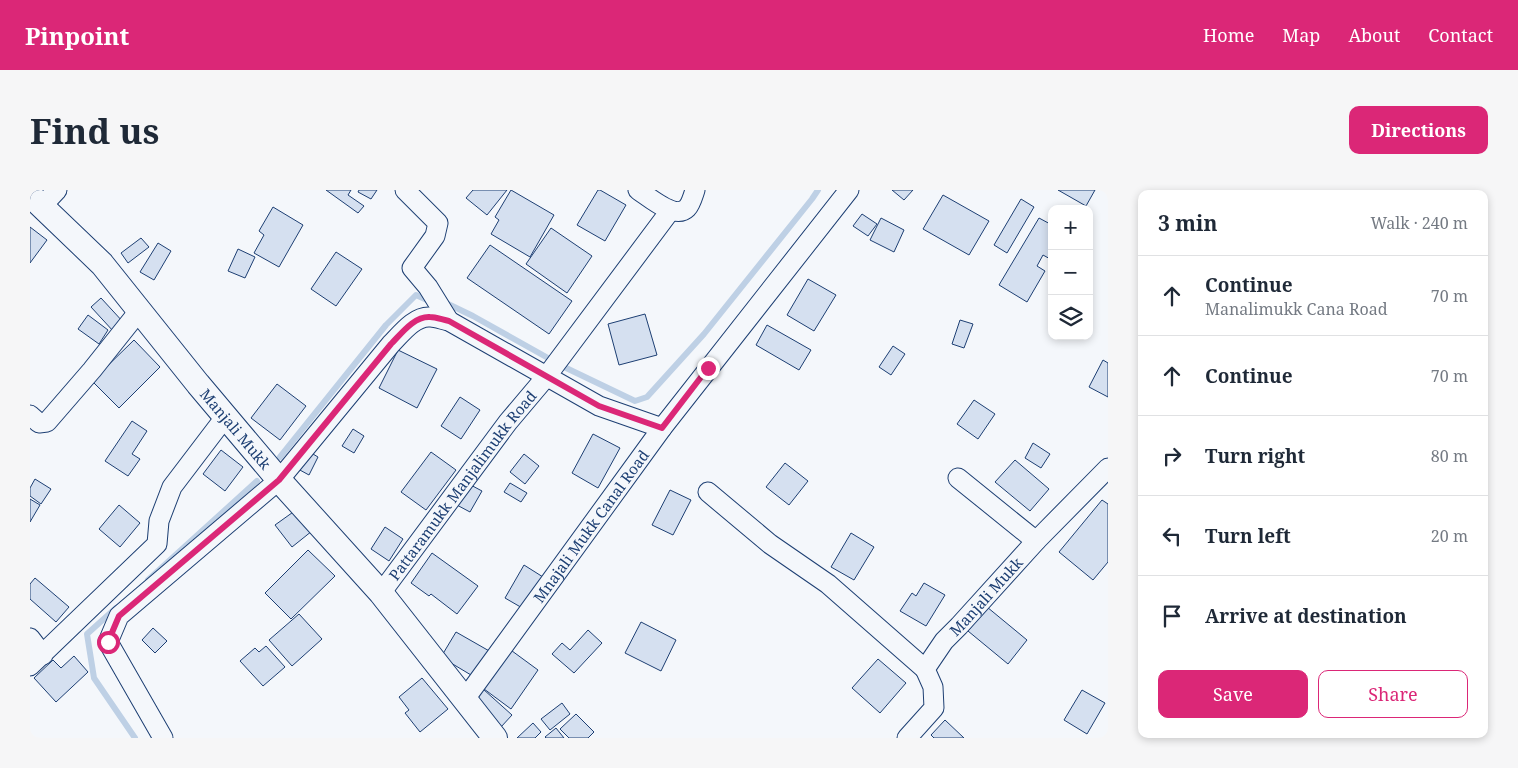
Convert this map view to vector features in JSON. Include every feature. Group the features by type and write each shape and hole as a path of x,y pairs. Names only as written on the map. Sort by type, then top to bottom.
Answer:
{"street":[{"path":"405,190 438,223 435,236 412,268 428,287 449,321"},
{"path":"638,190 670,211 680,212 687,208 695,190"},
{"name":"Mnajali Mukk Canal Road","path":"465,699 662,428 849,190"},
{"name":"Manjali Mukk","path":"43,197 102,264 139,312 279,480 381,593 495,738"},
{"name":"Pattaramukk Manjalimukk Road","path":"381,593 508,422 546,377 670,211"},
{"path":"30,415 39,424 47,422 139,312"},
{"path":"163,738 108,642 119,616 279,480 391,344 411,325 422,318 429,317 449,321 599,406 662,428"},
{"path":"30,638 36,661 157,544 159,521 172,487 226,416"},
{"name":"Manjali Mukk","path":"925,669 944,640 1036,541 1108,468"},
{"path":"958,478 1036,541"},
{"path":"708,492 770,544 828,584 925,669 934,687 934,708 907,738"}],"building":[{"path":"326,190 351,190 348,195 364,206 358,213"},
{"path":"359,190 377,190 371,199 358,192"},
{"path":"473,190 507,190 487,215 466,198"},
{"path":"511,190 554,215 530,257 491,234 499,220 495,217"},
{"path":"598,190 626,205 605,241 577,225"},
{"path":"892,190 913,190 904,200"},
{"path":"1058,190 1095,190 1087,205"},
{"path":"943,195 989,221 969,255 923,229"},
{"path":"1021,199 1034,207 1007,253 994,245"},
{"path":"273,207 303,225 279,267 254,253 264,235 259,231"},
{"path":"862,214 877,224 868,236 853,226"},
{"path":"881,218 904,230 894,252 870,240"},
{"path":"1039,218 1048,223 1048,258 1043,255 1037,266 1045,271 1027,302 999,285"},
{"path":"30,227 47,240 30,263"},
{"path":"551,228 592,256 567,293 526,264"},
{"path":"141,238 149,247 128,263 121,253"},
{"path":"158,243 171,251 154,280 140,272"},
{"path":"490,245 572,301 549,334 467,278"},
{"path":"238,249 255,257 245,278 228,271"},
{"path":"336,252 362,269 336,306 311,289"},
{"path":"808,279 836,295 814,331 787,315"},
{"path":"101,298 124,323 114,332 91,307"},
{"path":"645,314 657,355 619,365 608,324"},
{"path":"88,315 108,330 99,344 78,329"},
{"path":"960,320 973,324 964,348 952,344"},
{"path":"767,325 811,350 799,370 756,345"},
{"path":"134,340 160,367 119,408 92,381"},
{"path":"893,346 905,354 891,375 879,367"},
{"path":"398,350 437,369 417,408 379,388"},
{"path":"1103,360 1108,363 1108,397 1089,387"},
{"path":"277,384 306,406 280,440 251,418"},
{"path":"460,397 480,410 461,439 441,426"},
{"path":"974,400 995,414 978,439 957,424"},
{"path":"132,421 147,431 132,454 140,459 128,476 105,461"},
{"path":"353,429 364,436 354,453 342,446"},
{"path":"593,434 620,448 598,488 572,473"},
{"path":"1033,443 1050,454 1041,468 1025,458"},
{"path":"221,450 243,467 225,491 203,474"},
{"path":"308,451 318,457 309,475 298,469"},
{"path":"431,452 456,470 426,510 401,492"},
{"path":"524,454 539,466 525,484 510,472"},
{"path":"1015,460 1049,489 1030,511 995,482"},
{"path":"785,463 808,481 789,505 766,487"},
{"path":"35,479 51,489 41,504 30,496 30,488"},
{"path":"467,483 482,491 470,512 455,504"},
{"path":"510,483 527,493 521,502 504,492"},
{"path":"670,490 691,500 673,535 652,525"},
{"path":"30,499 40,505 30,522"},
{"path":"1102,500 1108,504 1108,562 1093,580 1059,552"},
{"path":"119,505 140,523 120,547 99,529"},
{"path":"296,510 312,531 292,547 275,525"},
{"path":"385,527 403,539 389,561 371,549"},
{"path":"851,533 874,547 854,580 831,567"},
{"path":"308,550 335,576 291,619 265,593"},
{"path":"432,553 478,586 457,614 431,594 429,596 411,583"},
{"path":"524,565 543,577 524,609 505,598"},
{"path":"35,578 69,607 56,622 30,599 30,584"},
{"path":"924,583 945,595 926,626 900,611 912,593 916,596"},
{"path":"987,607 1027,640 1008,664 968,631"},
{"path":"299,614 322,639 292,666 269,640"},
{"path":"641,622 676,640 661,671 625,653"},
{"path":"153,628 167,641 155,653 142,640"},
{"path":"588,630 602,643 574,673 552,654 562,643 570,650"},
{"path":"456,632 491,652 476,678 441,657"},
{"path":"266,646 285,667 263,686 240,661 255,648 259,652"},
{"path":"508,648 538,670 511,709 480,686"},
{"path":"74,656 88,672 56,702 34,678 53,660 61,668"},
{"path":"878,659 906,683 880,713 852,688"},
{"path":"422,678 448,709 420,732 405,713 409,710 399,697"},
{"path":"483,689 512,715 501,727 472,701"},
{"path":"1082,690 1105,703 1087,734 1064,720"},
{"path":"562,703 570,714 550,730 541,719"},
{"path":"576,714 594,732 588,738 569,738 560,729"},
{"path":"945,720 964,738 934,738 931,735"},
{"path":"533,723 541,732 535,738 517,738"},
{"path":"556,728 564,738 545,737"}],"waterway":[{"path":"562,366 635,401 647,397 704,334 818,190"},
{"path":"280,457 386,325 416,295 427,300"},
{"path":"446,303 548,358"},
{"path":"148,580 257,481"},
{"path":"116,608 87,634 94,678 135,738"}],"route":[{"path":"108,642 119,616 279,480 391,344 411,325 422,318 429,317 449,321 599,406 662,428 708,368"}]}
